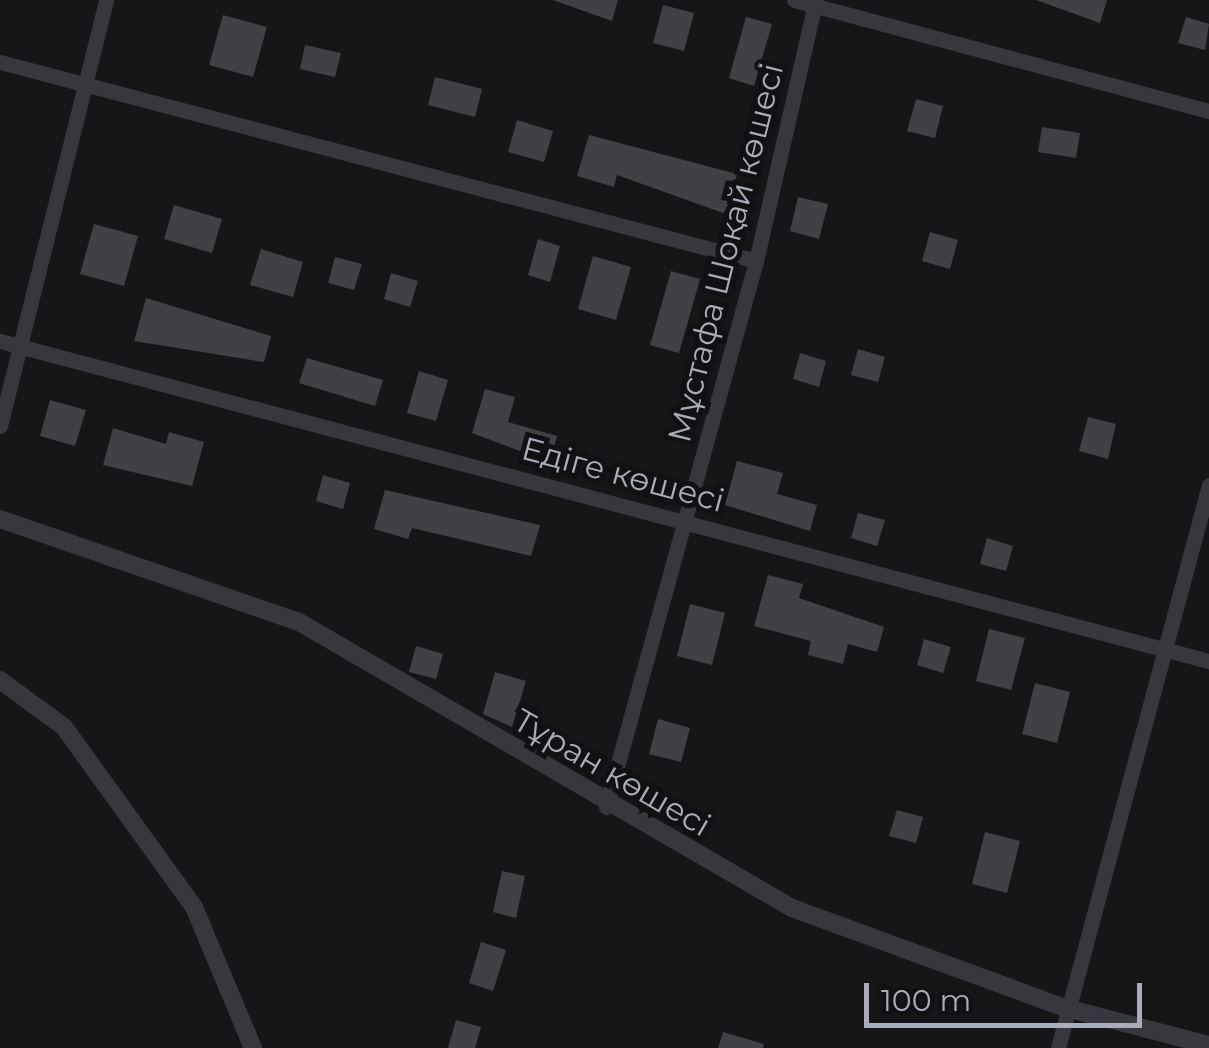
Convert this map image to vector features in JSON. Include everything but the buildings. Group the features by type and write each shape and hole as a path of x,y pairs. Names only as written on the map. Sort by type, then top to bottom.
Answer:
{"street":[{"path":"0,426 80,85 106,0"},
{"path":"794,0 1209,111"},
{"name":"Мұстафа Шоқай көшесі","path":"606,807 756,261 815,3"},
{"path":"0,62 756,261"},
{"name":"Едіге көшесі","path":"0,341 687,520 1209,662"},
{"path":"1058,1048 1160,649 1209,485"},
{"name":"Тұран көшесі","path":"0,519 299,622 606,807 792,908 1066,1008 1209,1045"},
{"path":"0,680 64,727 194,907 253,1048"}]}
